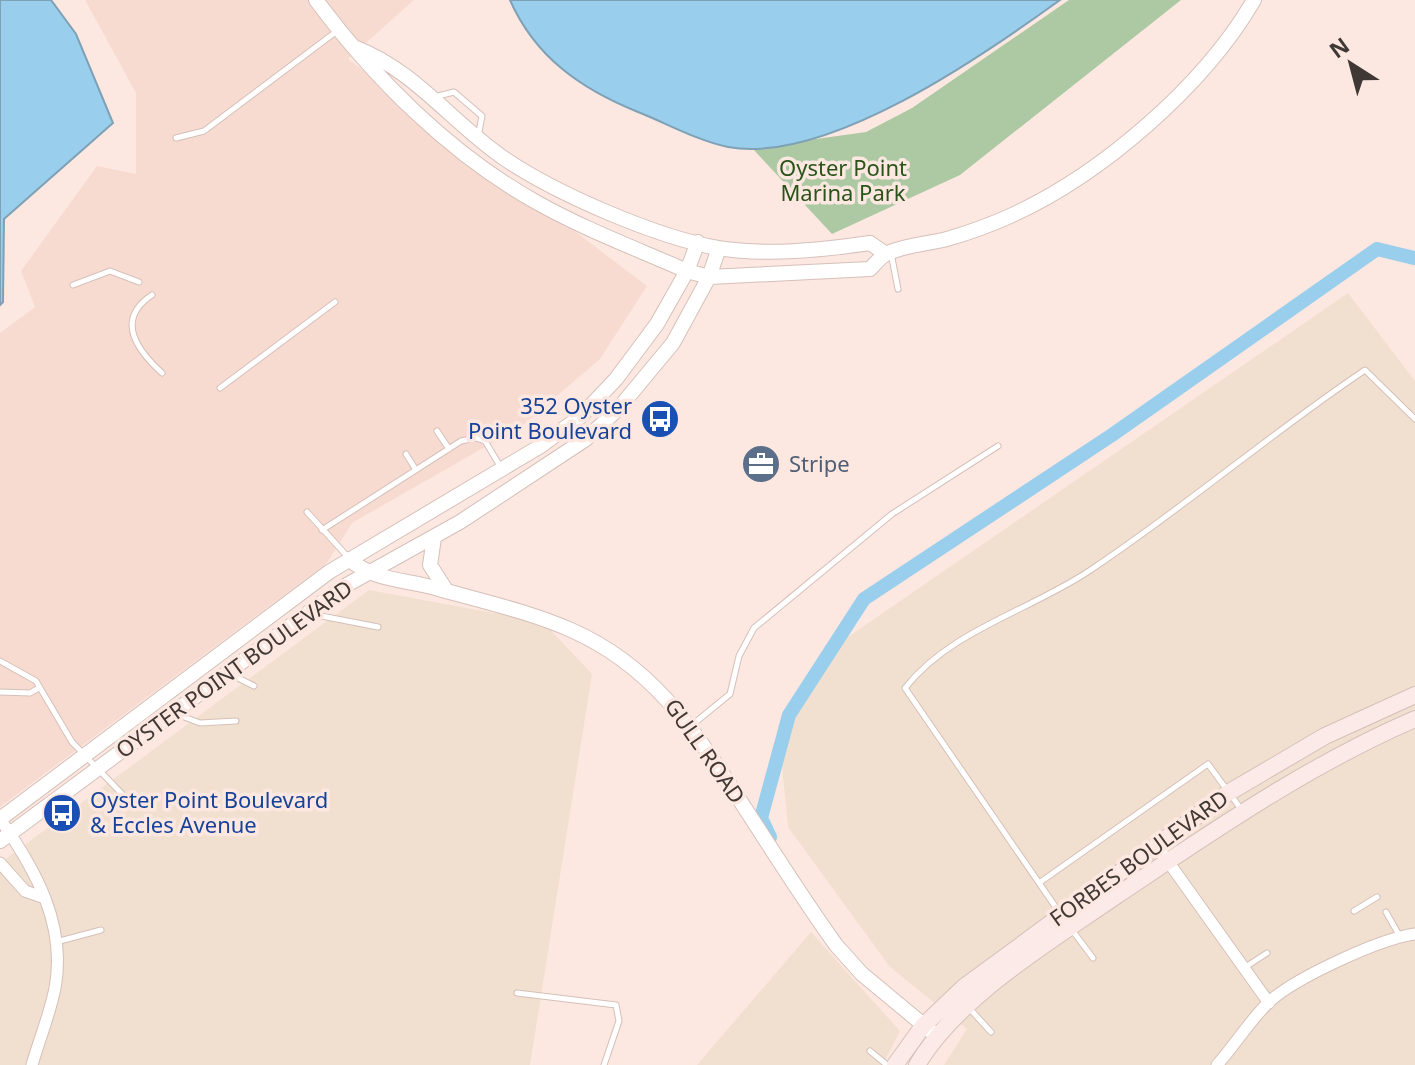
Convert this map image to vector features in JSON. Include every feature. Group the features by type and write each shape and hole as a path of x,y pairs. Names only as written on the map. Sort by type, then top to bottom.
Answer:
{"main road":[{"name":"FORBES BOULEVARD","path":"895,1065 923,1026 964,987 1014,959 1066,921 1157,846 1228,793 1325,736 1415,695"},
{"name":"FORBES BOULEVARD","path":"1066,921 1167,862 1243,811 1415,719"},
{"name":"FORBES BOULEVARD","path":"917,1065 938,1036 1014,959"}],"street":[{"path":"316,0 350,46 461,152 536,202 687,271 709,277 870,269 888,253 961,234 1010,216 1059,190 1112,152 1157,114 1204,67 1254,0"},
{"path":"350,46 389,62 499,154 557,187 640,224 719,248 799,251 870,243 888,253"},
{"path":"488,170 499,154"},
{"name":"OYSTER POINT BOULEVARD","path":"0,819 349,559 502,470 580,417 616,379 657,324 687,271 698,242"},
{"name":"OYSTER POINT BOULEVARD","path":"5,837 306,613 366,574 434,538 567,453 619,408 673,343 709,277 719,248"},
{"path":"434,538 430,565 446,591"},
{"name":"GULL ROAD","path":"349,559 366,574 446,591 546,621 593,641 638,670 691,726 836,945 862,974 938,1036"},
{"path":"0,819 5,837 40,882 42,897 53,918 55,987 32,1065"},
{"path":"1157,846 1269,1003"},
{"path":"0,863 25,891 42,897"},
{"path":"1217,1065 1269,1003 1290,987 1399,936 1415,934"}],"lane":[{"path":"176,138 204,131 338,30"},
{"path":"888,253 898,289"},
{"path":"73,285 110,271 139,282"},
{"path":"152,295 141,302 132,330 140,352 162,373"},
{"path":"220,388 335,302"},
{"path":"1093,958 909,699 905,688 916,674 988,623 1088,572 1295,417 1365,370 1415,419"},
{"path":"437,431 449,449"},
{"path":"322,530 461,441 476,438 485,441 502,470"},
{"path":"691,726 730,694 739,656 754,628 892,514 998,446"},
{"path":"406,454 416,470"},
{"path":"307,512 349,559"},
{"path":"306,613 378,627"},
{"path":"0,661 36,681 84,755 124,796"},
{"path":"228,673 254,686"},
{"path":"0,692 30,693 39,688"},
{"path":"175,713 200,723 236,721"},
{"path":"1039,883 1208,764 1243,811"},
{"path":"1354,911 1377,897"},
{"path":"1386,912 1399,936"},
{"path":"55,942 101,930"},
{"path":"1244,968 1267,953"},
{"path":"517,993 616,1005 619,1021 604,1065"},
{"path":"968,1006 991,1032"},
{"path":"870,1051 887,1065"}],"shaded area":[{"path":"85,0 414,0 348,59 647,286 600,359 522,426 352,523 327,563 0,807 0,333 35,307 21,271 97,166 136,174 136,93"},
{"path":"1348,293 1415,381 1415,1065 944,1065 967,1029 890,967 788,827 778,726 829,650"},
{"path":"369,590 543,622 592,674 530,1065 0,1065 0,863"},
{"path":"811,932 900,1031 883,1065 697,1065"}],"green space":[{"name":"Oyster Point Marina Park","path":"1069,0 1181,0 960,175 832,234 752,148 866,132 912,108"}],"water":[{"path":"0,0 51,0 76,34 113,123 4,219 3,302 0,305"},
{"path":"510,0 1060,0 990,49 903,101 857,123 811,139 768,148 728,147 705,141 597,93 546,54 520,20"}],"waterway":[{"path":"770,837 761,818 789,715 864,599 1112,435 1377,249 1414,258"}],"place":[{"name":"352 Oyster Point Boulevard","path":"660,419"},
{"name":"Stripe","path":"761,464"},
{"name":"Oyster Point Boulevard & Eccles Avenue","path":"62,813"}]}
